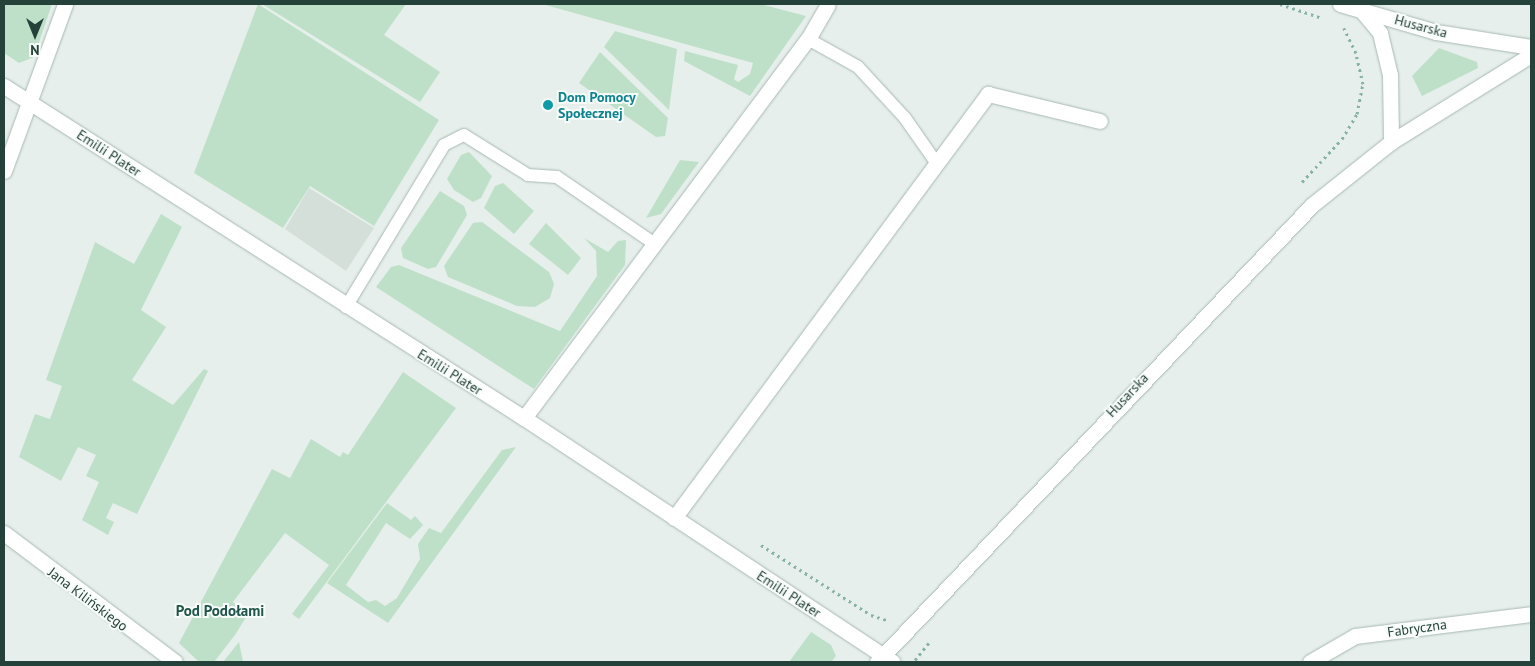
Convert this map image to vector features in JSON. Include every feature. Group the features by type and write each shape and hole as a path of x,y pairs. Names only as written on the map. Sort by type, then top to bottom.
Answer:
{"street":[{"path":"4,171 65,4"},
{"path":"1340,4 1361,10"},
{"path":"524,418 808,39 828,5"},
{"name":"Husarska","path":"1361,10 1436,32 1531,47"},
{"name":"Husarska","path":"1361,10 1380,33 1390,75 1391,142"},
{"name":"Husarska","path":"884,660 919,617 1242,273 1312,205 1391,142 1531,55"},
{"name":"Emilii Plater","path":"4,86 346,307 524,418 884,660"},
{"path":"674,518 935,161 988,94 1100,122"},
{"name":"Jana Kilińskiego","path":"4,533 175,662"},
{"name":"Fabryczna","path":"1310,662 1355,636 1531,614"}],"lane":[{"path":"808,39 858,67 905,118 935,161"},
{"path":"346,307 444,145 464,135 528,175 558,177 654,244"}],"path":[{"path":"1280,4 1327,20"},
{"path":"1335,24 1344,28 1356,53 1363,84"},
{"path":"913,662 938,631 919,617"}],"shaded area":[{"path":"309,188 374,228 346,271 285,229"}],"green space":[{"path":"4,4 52,4 34,57 19,63 4,53"},
{"path":"258,4 439,120 374,226 310,186 283,228 194,173"},
{"path":"262,4 406,4 384,35 440,72 420,102"},
{"path":"542,4 760,4 806,16 750,96 684,61 685,51 738,65 734,79 738,82 750,74 753,63"},
{"path":"615,31 677,49 669,110 604,47"},
{"path":"1439,48 1477,62 1478,68 1422,96 1412,76"},
{"path":"600,52 668,118 665,136 656,137 579,83"},
{"path":"469,152 492,176 481,198 473,202 454,190 447,179 461,155"},
{"path":"680,160 699,162 661,214 646,218"},
{"path":"503,183 534,211 514,234 484,208 495,186"},
{"path":"440,191 464,206 467,215 436,267 428,269 403,258 401,248"},
{"path":"161,214 182,227 141,310 166,327 132,380 173,405 204,369 208,371 137,514 113,503 106,518 114,522 108,535 82,520 99,482 86,476 96,455 78,447 61,481 19,457 35,414 50,419 62,386 46,380 95,242 134,264"},
{"path":"482,222 549,272 554,284 550,298 535,307 517,306 448,277 444,266 473,223"},
{"path":"546,223 581,258 568,275 529,244"},
{"path":"584,238 608,252 618,241 626,240 625,265 534,389 376,287 391,267 399,265 560,331 597,276 596,251"},
{"path":"403,372 456,408 299,619 292,614 329,565 285,533 233,602 248,614 235,635 214,662 199,662 179,643 272,469 290,478 311,439 340,457 343,452 348,455"},
{"path":"516,447 388,623 327,583 387,503 411,520 415,516 423,525 410,539 386,523 346,585 368,602 376,600 385,606 397,598 420,559 418,544 429,528 441,533 502,450"},
{"path":"811,632 831,645 836,656 831,662 789,662"},
{"path":"239,642 243,662 223,662"}],"place":[{"name":"Dom Pomocy Społecznej","path":"548,105"}],"district":[{"name":"Pod Podołami","path":"220,611"}]}
